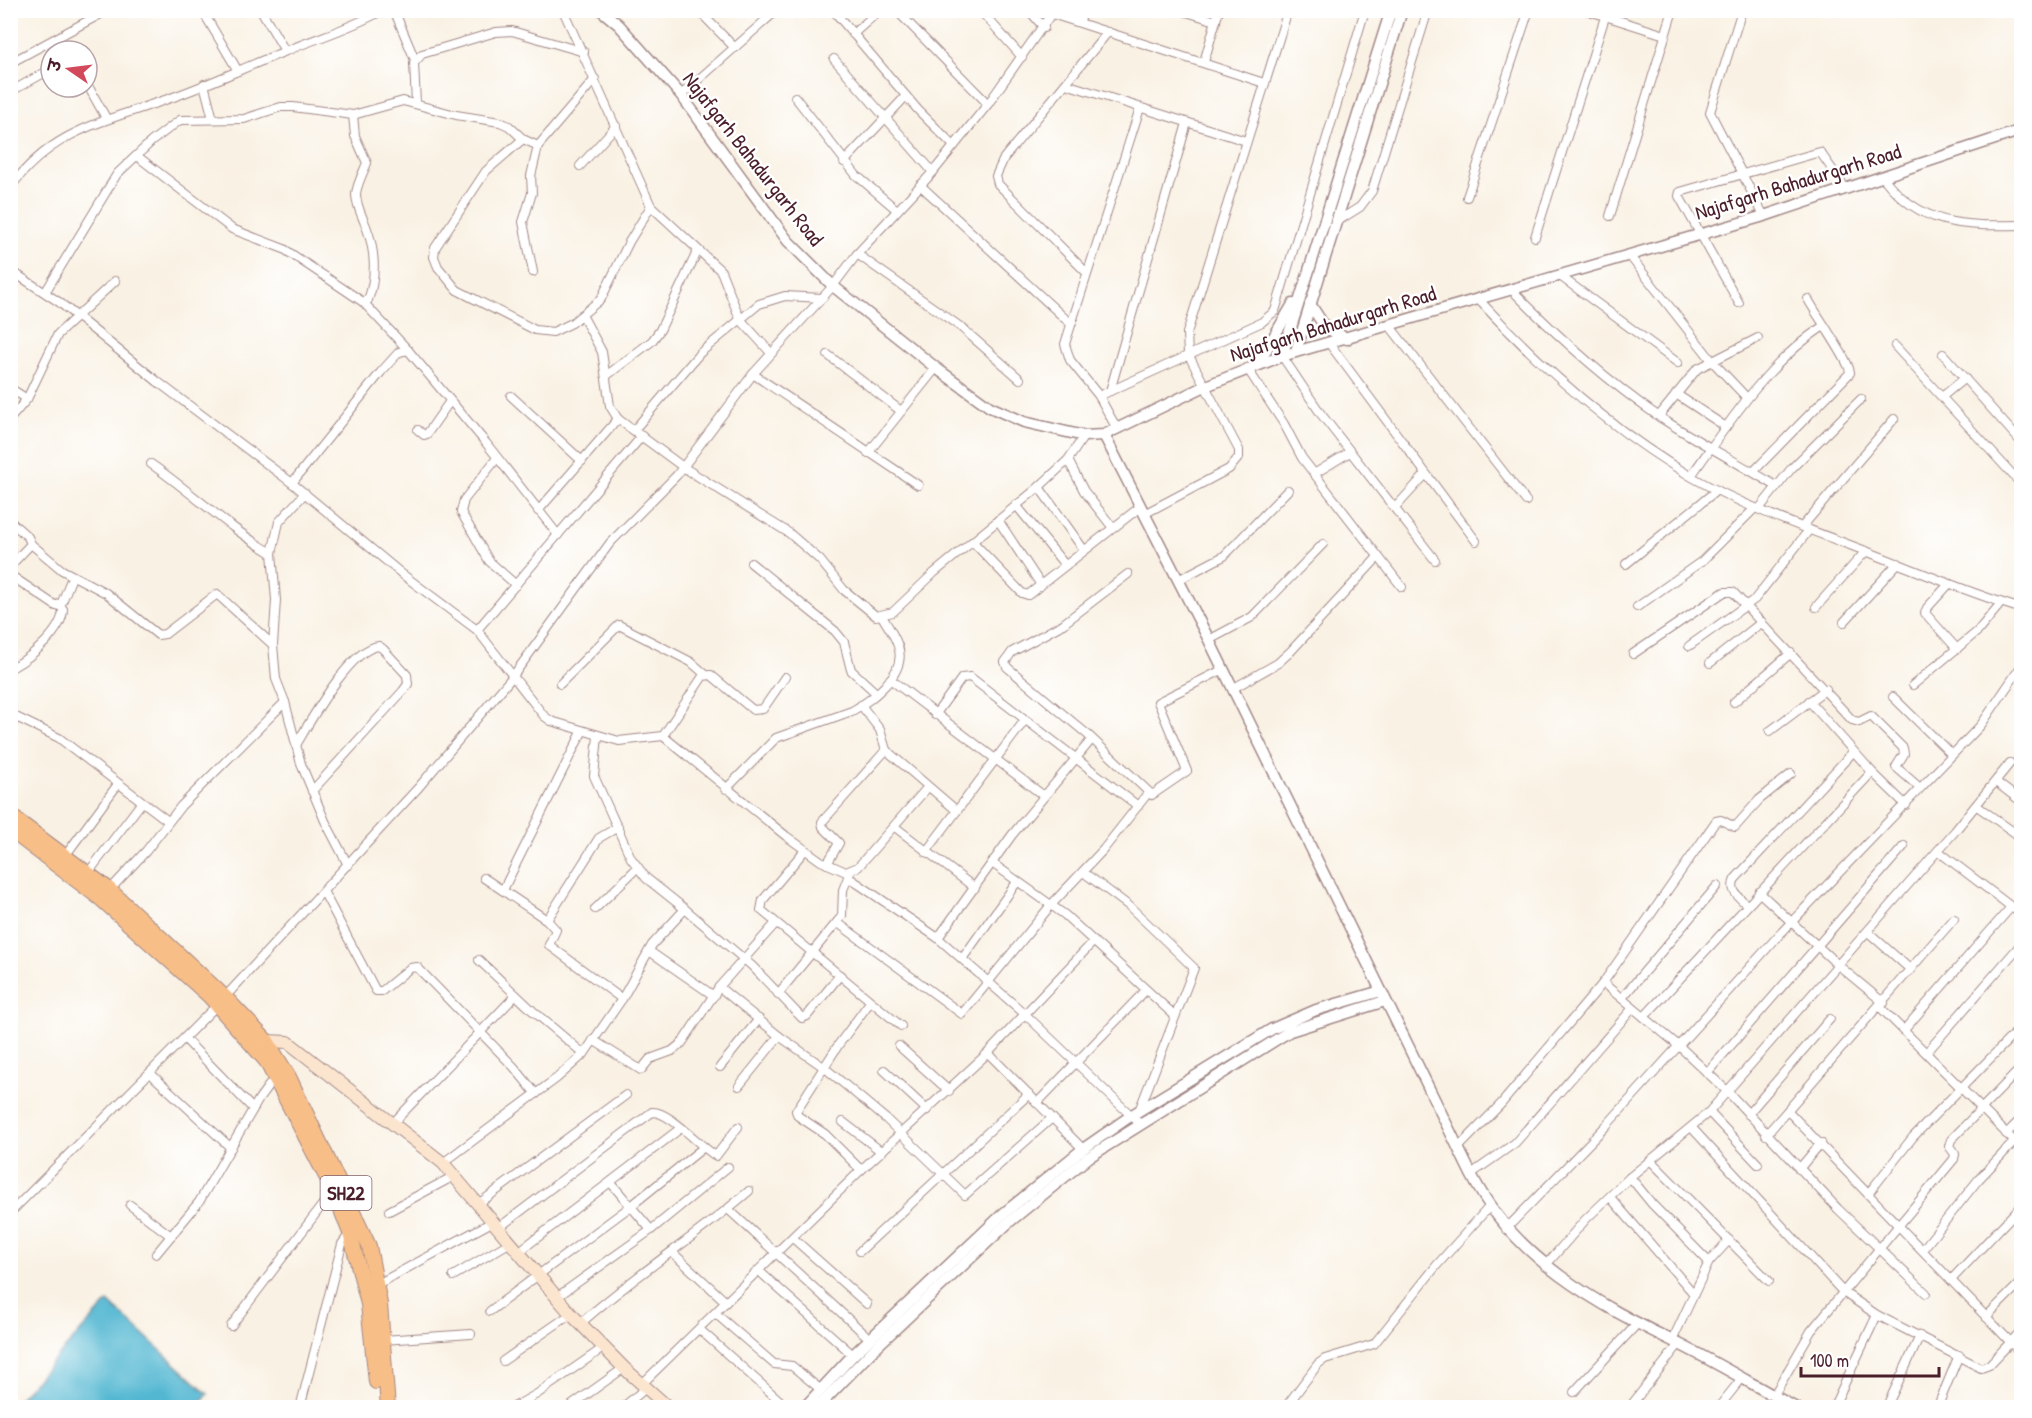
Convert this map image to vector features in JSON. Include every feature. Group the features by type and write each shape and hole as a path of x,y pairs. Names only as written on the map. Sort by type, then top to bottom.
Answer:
{"main road":[{"name":"SH22","path":"11,815 88,873 106,895 222,1001 289,1077 338,1190 350,1233 368,1304 379,1407"},
{"name":"SH22","path":"10,830 106,895"},
{"path":"261,1043 288,1042 394,1122 443,1163 580,1324 667,1407"},
{"name":"SH22","path":"261,1043 275,1077 369,1246 383,1340 388,1407"}],"street":[{"path":"10,63 108,10"},
{"path":"202,10 238,71"},
{"path":"261,10 285,51"},
{"path":"10,188 47,149 76,131 106,118 162,102 285,51 358,24 383,10"},
{"path":"394,10 415,60 416,103"},
{"path":"563,10 567,23 584,52 651,206 721,271 740,319 771,353"},
{"name":"Najafgarh Bahadurgarh Road","path":"601,10 619,25 681,95 788,241 833,286 936,368 1004,414 1024,422 1084,436 1104,435 1203,387 1247,368 1296,351 1347,339 1698,233 1764,216 2022,130"},
{"path":"698,10 735,48"},
{"path":"834,10 906,96 954,146"},
{"path":"853,34 880,10"},
{"path":"896,10 988,104"},
{"path":"980,10 1022,57"},
{"path":"1029,10 1044,27"},
{"path":"1079,22 1085,10"},
{"path":"1180,10 1216,21"},
{"path":"1204,62 1219,10"},
{"path":"973,542 1023,594 1031,593 1113,528 1142,510 1229,469 1239,458 1239,450 1203,387 1188,354 1187,333 1288,10"},
{"path":"1099,396 1262,322 1275,311 1365,10"},
{"path":"1392,10 1282,356 1350,452 1435,560"},
{"path":"1296,351 1402,10"},
{"path":"1336,222 1360,207 1372,191 1428,10"},
{"path":"1467,196 1529,10"},
{"path":"1586,10 1665,35"},
{"path":"1610,216 1673,10"},
{"path":"1742,10 1710,112 1764,216"},
{"path":"681,95 773,12"},
{"path":"10,1213 222,1001 400,809 513,676 610,543 683,467 708,438 753,374 833,286 856,254 933,172 988,104 1053,12 1264,83"},
{"path":"1535,237 1605,16"},
{"path":"415,60 418,56 503,31 512,31 584,52"},
{"path":"1086,272 998,184 996,176 1004,158 1108,32"},
{"path":"834,59 933,172"},
{"path":"10,92 39,76"},
{"path":"532,272 523,222 532,193 531,176 538,146 594,79"},
{"path":"204,84 213,119"},
{"path":"1066,84 1246,141"},
{"path":"844,162 906,96"},
{"path":"795,97 844,162 897,210"},
{"path":"95,99 106,118"},
{"path":"46,291 74,249 117,174 180,120 244,119 281,107 353,115 397,103 416,103 456,115 500,122 509,126 523,139 538,146"},
{"path":"1117,429 1099,396 1066,352 1071,324 1086,272 1140,108"},
{"path":"353,115 355,136 367,163 357,188 357,201 368,231 374,257 374,279 368,300 363,302"},
{"path":"1110,391 1187,123"},
{"path":"580,166 616,126"},
{"path":"523,139 490,166 435,248 434,257 446,279 457,290 535,330 553,332 582,315 601,299 629,242 651,206"},
{"path":"1740,303 1698,233 1679,196 1680,192 1743,172 1820,152 1846,189"},
{"path":"137,156 232,229 284,249 363,302 408,350 558,535"},
{"path":"1883,177 1911,206 1933,218 1967,225 2022,225"},
{"path":"920,185 1071,324"},
{"path":"606,376 652,341 660,330 699,250"},
{"path":"856,254 962,328 1020,379"},
{"path":"1629,255 1713,362 1747,398"},
{"path":"12,272 46,291 158,382 292,483 402,574 477,630 544,716 551,721 582,732 626,741 663,736 706,675"},
{"path":"1560,276 1677,363"},
{"path":"10,419 27,399 53,344 76,315 115,281"},
{"path":"1512,290 1567,343 1659,416 1776,486"},
{"path":"1258,364 1301,291"},
{"path":"634,430 700,353 759,304 775,297 822,298"},
{"path":"1753,472 1850,373 1850,365 1822,327 1808,299"},
{"path":"1479,300 1514,338 1570,389 1615,424 1691,476 1805,529 2001,603 2021,607"},
{"path":"1310,304 1325,327 1347,339"},
{"path":"582,315 602,352 610,406 618,419 683,467 789,533 820,560 844,590 872,613 882,616 893,612 934,573 1039,487 1068,460 1084,436"},
{"path":"1389,325 1526,501"},
{"path":"1691,476 1747,398 1787,352 1822,327"},
{"path":"1659,416 1696,369 1758,338"},
{"path":"1329,343 1476,541"},
{"path":"1895,346 2022,485"},
{"path":"292,483 381,372 399,352 408,350"},
{"path":"1943,354 2022,443"},
{"path":"828,355 901,411"},
{"path":"868,453 936,368"},
{"path":"1247,368 1314,474 1402,588"},
{"path":"753,374 918,485"},
{"path":"1943,396 1965,378"},
{"path":"10,388 27,399"},
{"path":"1676,393 1726,427"},
{"path":"511,396 582,461"},
{"path":"1637,607 1702,561 1757,508 1861,399"},
{"path":"418,430 424,435 427,434 450,401"},
{"path":"538,511 618,419"},
{"path":"1689,646 1760,594 1805,529 1894,419"},
{"path":"1104,435 1209,640 1489,1207 1506,1229 1545,1266 1638,1323 1792,1406"},
{"path":"477,630 642,436"},
{"path":"1314,474 1350,452"},
{"path":"497,458 464,500 460,512 489,561 516,585"},
{"path":"1068,460 1084,491 1113,528"},
{"path":"151,464 203,502 242,536 272,553"},
{"path":"1395,508 1425,475"},
{"path":"1039,487 1084,550"},
{"path":"1178,580 1224,556 1288,490"},
{"path":"1626,564 1717,490"},
{"path":"305,494 279,522 272,553 276,600 273,645 276,679 312,791 348,865"},
{"path":"1016,505 1065,565"},
{"path":"998,520 1041,585"},
{"path":"10,521 28,537 31,544 72,577 106,593 160,636 217,594 273,645"},
{"path":"10,566 31,544"},
{"path":"1209,640 1252,617 1323,544"},
{"path":"1816,607 1866,551"},
{"path":"1232,689 1278,663 1377,558"},
{"path":"751,563 835,631 844,642 851,670 876,693"},
{"path":"1844,622 1898,563"},
{"path":"1128,574 1064,624 1012,652 1005,662 1007,667 1092,739 1148,794 1155,794 1186,771 1158,702 1222,670"},
{"path":"10,575 63,609 63,616 55,628 26,659 14,667"},
{"path":"59,605 72,577"},
{"path":"1949,584 1927,608 1926,613 1957,649"},
{"path":"1633,654 1724,592 1735,593 1826,689 1852,720 1859,722 1868,716 1873,717 1903,748 1904,754 1896,767 1920,788"},
{"path":"1913,685 1978,631 2001,603"},
{"path":"726,789 776,738 861,705 890,679 897,668 900,652 882,616"},
{"path":"1710,663 1762,622"},
{"path":"560,684 619,625 690,662 706,675 711,675 753,710 759,712 764,709 785,677"},
{"path":"296,745 331,687 369,649 379,646 407,675 408,684 403,691 312,791"},
{"path":"1734,702 1791,653"},
{"path":"1506,1229 1679,1046 1792,922 1990,715 2022,665"},
{"path":"935,715 962,678 967,676 1138,806"},
{"path":"890,679 1044,796"},
{"path":"1770,731 1826,689"},
{"path":"1893,697 1951,754"},
{"path":"1809,701 1853,752 1906,805"},
{"path":"106,895 146,851 168,821 194,792 285,702"},
{"path":"861,705 880,730 886,750 927,788 956,810"},
{"path":"10,726 14,716 59,738 168,821"},
{"path":"926,852 1025,720"},
{"path":"503,890 582,732"},
{"path":"598,736 594,776 637,867 742,959 800,1017 805,1018 840,975"},
{"path":"663,736 804,850 849,875 938,938 1135,1113 1140,1124"},
{"path":"938,938 992,863 1092,739"},
{"path":"827,864 839,843 822,822 886,750"},
{"path":"1747,905 1734,892 1735,879 1853,752"},
{"path":"1545,1266 1572,1232 1630,1177 1692,1128 1728,1092 1977,806 2010,763"},
{"path":"1644,1017 1872,772"},
{"path":"1458,1148 1501,1104 1603,983 1716,821 1720,820 1735,827 1759,800 1791,774"},
{"path":"1996,782 2022,802"},
{"path":"65,856 118,784"},
{"path":"778,994 838,923 844,912 842,897 849,875 895,827 927,788"},
{"path":"838,923 958,1014 964,1013 1051,905 1083,872 1148,794"},
{"path":"88,873 142,802"},
{"path":"1977,806 2022,838"},
{"path":"547,920 599,838 618,827"},
{"path":"895,827 975,888"},
{"path":"1707,1073 1904,846"},
{"path":"804,850 761,904 761,910 775,924 814,952 870,1002 901,1026"},
{"path":"1938,850 2022,915"},
{"path":"992,863 1051,905 1174,1015"},
{"path":"595,909 637,867"},
{"path":"1083,872 1129,906 1192,963 1193,974 1135,1113"},
{"path":"484,878 547,920 556,930 549,945 622,999"},
{"path":"962,959 1017,882"},
{"path":"1622,998 1717,886"},
{"path":"323,891 376,991 382,991 410,968 417,967 514,1066 536,1094"},
{"path":"1759,892 1882,1005 2013,1143 2022,1149"},
{"path":"1904,1030 2011,908"},
{"path":"443,1163 536,1094 584,1054 622,999 649,951 685,909"},
{"path":"1766,1135 1882,1005 1954,919"},
{"path":"593,1040 641,1070 650,1059 672,1051 682,1043 742,959 775,924"},
{"path":"1868,932 1911,970"},
{"path":"622,1407 726,1302 794,1239 861,1170 988,1053 1093,942"},
{"path":"1927,1052 2022,943"},
{"path":"649,951 714,996"},
{"path":"479,960 584,1054"},
{"path":"1603,983 1679,1046 1728,1092 1799,1169 1879,1250 1926,1293"},
{"path":"720,987 779,1036 825,1068 901,1134 963,1193 968,1194 1052,1118"},
{"path":"1037,1103 1145,991"},
{"path":"394,1122 516,995"},
{"path":"804,1407 853,1355 1003,1214 1083,1149 1135,1113 1286,1022 1383,996"},
{"path":"817,1407 877,1346 1009,1221 1089,1157 1290,1031 1383,996"},
{"path":"861,1170 825,1134 796,1114 796,1109 870,1002"},
{"path":"1471,1174 1515,1143 1633,1008"},
{"path":"720,1067 759,1019"},
{"path":"1748,1114 1830,1019"},
{"path":"1868,1194 1913,1137 2022,1026"},
{"path":"739,1086 779,1036"},
{"path":"185,1039 254,1109"},
{"path":"899,1046 949,1091"},
{"path":"988,1053 1083,1149"},
{"path":"1774,1395 1801,1344 1954,1159 1955,1154 1950,1146 1951,1140 2022,1067"},
{"path":"884,1070 898,1086 927,1110"},
{"path":"150,1073 231,1148"},
{"path":"156,1254 198,1202 275,1077"},
{"path":"860,1251 1029,1094"},
{"path":"477,1205 626,1095"},
{"path":"1788,1111 2022,1354"},
{"path":"376,1285 495,1226 652,1112 661,1114 718,1156 738,1127"},
{"path":"1709,1112 1758,1164"},
{"path":"2006,1134 2022,1118"},
{"path":"843,1122 882,1152"},
{"path":"453,1276 513,1248 611,1183 681,1128"},
{"path":"1692,1128 1843,1293 1877,1315 1984,1368 2022,1330"},
{"path":"1799,1169 1821,1143"},
{"path":"1923,1249 1978,1180 2013,1143"},
{"path":"490,1311 631,1206 704,1147"},
{"path":"1651,1161 1769,1281"},
{"path":"557,1297 651,1230 728,1167"},
{"path":"388,1212 454,1176"},
{"path":"1630,1177 1652,1204 1709,1262"},
{"path":"611,1183 651,1230"},
{"path":"231,1326 338,1190"},
{"path":"580,1324 613,1295 673,1253 749,1191"},
{"path":"1610,1197 1694,1294"},
{"path":"130,1205 171,1236"},
{"path":"1951,1280 2022,1205"},
{"path":"1285,1407 1318,1364 1325,1359 1374,1344 1437,1265 1489,1207"},
{"path":"728,1209 870,1339"},
{"path":"300,1407 342,1244 350,1233"},
{"path":"794,1239 867,1304"},
{"path":"1629,1407 1676,1343 1694,1294 1709,1262 1729,1240"},
{"path":"673,1253 726,1302"},
{"path":"759,1271 853,1355"},
{"path":"1986,1317 2022,1281"},
{"path":"715,1313 774,1364 792,1366 820,1389"},
{"path":"503,1361 571,1314"},
{"path":"1833,1407 1877,1315"},
{"path":"1574,1392 1638,1323"},
{"path":"699,1329 788,1407"},
{"path":"383,1340 471,1334"},
{"path":"1886,1407 1920,1336"},
{"path":"512,1407 537,1394 603,1348"},
{"path":"1937,1407 1959,1355"},
{"path":"568,1407 624,1368"},
{"path":"1718,1407 1742,1378"}],"water":[{"path":"108,1302 208,1394 195,1407 11,1407"}]}
